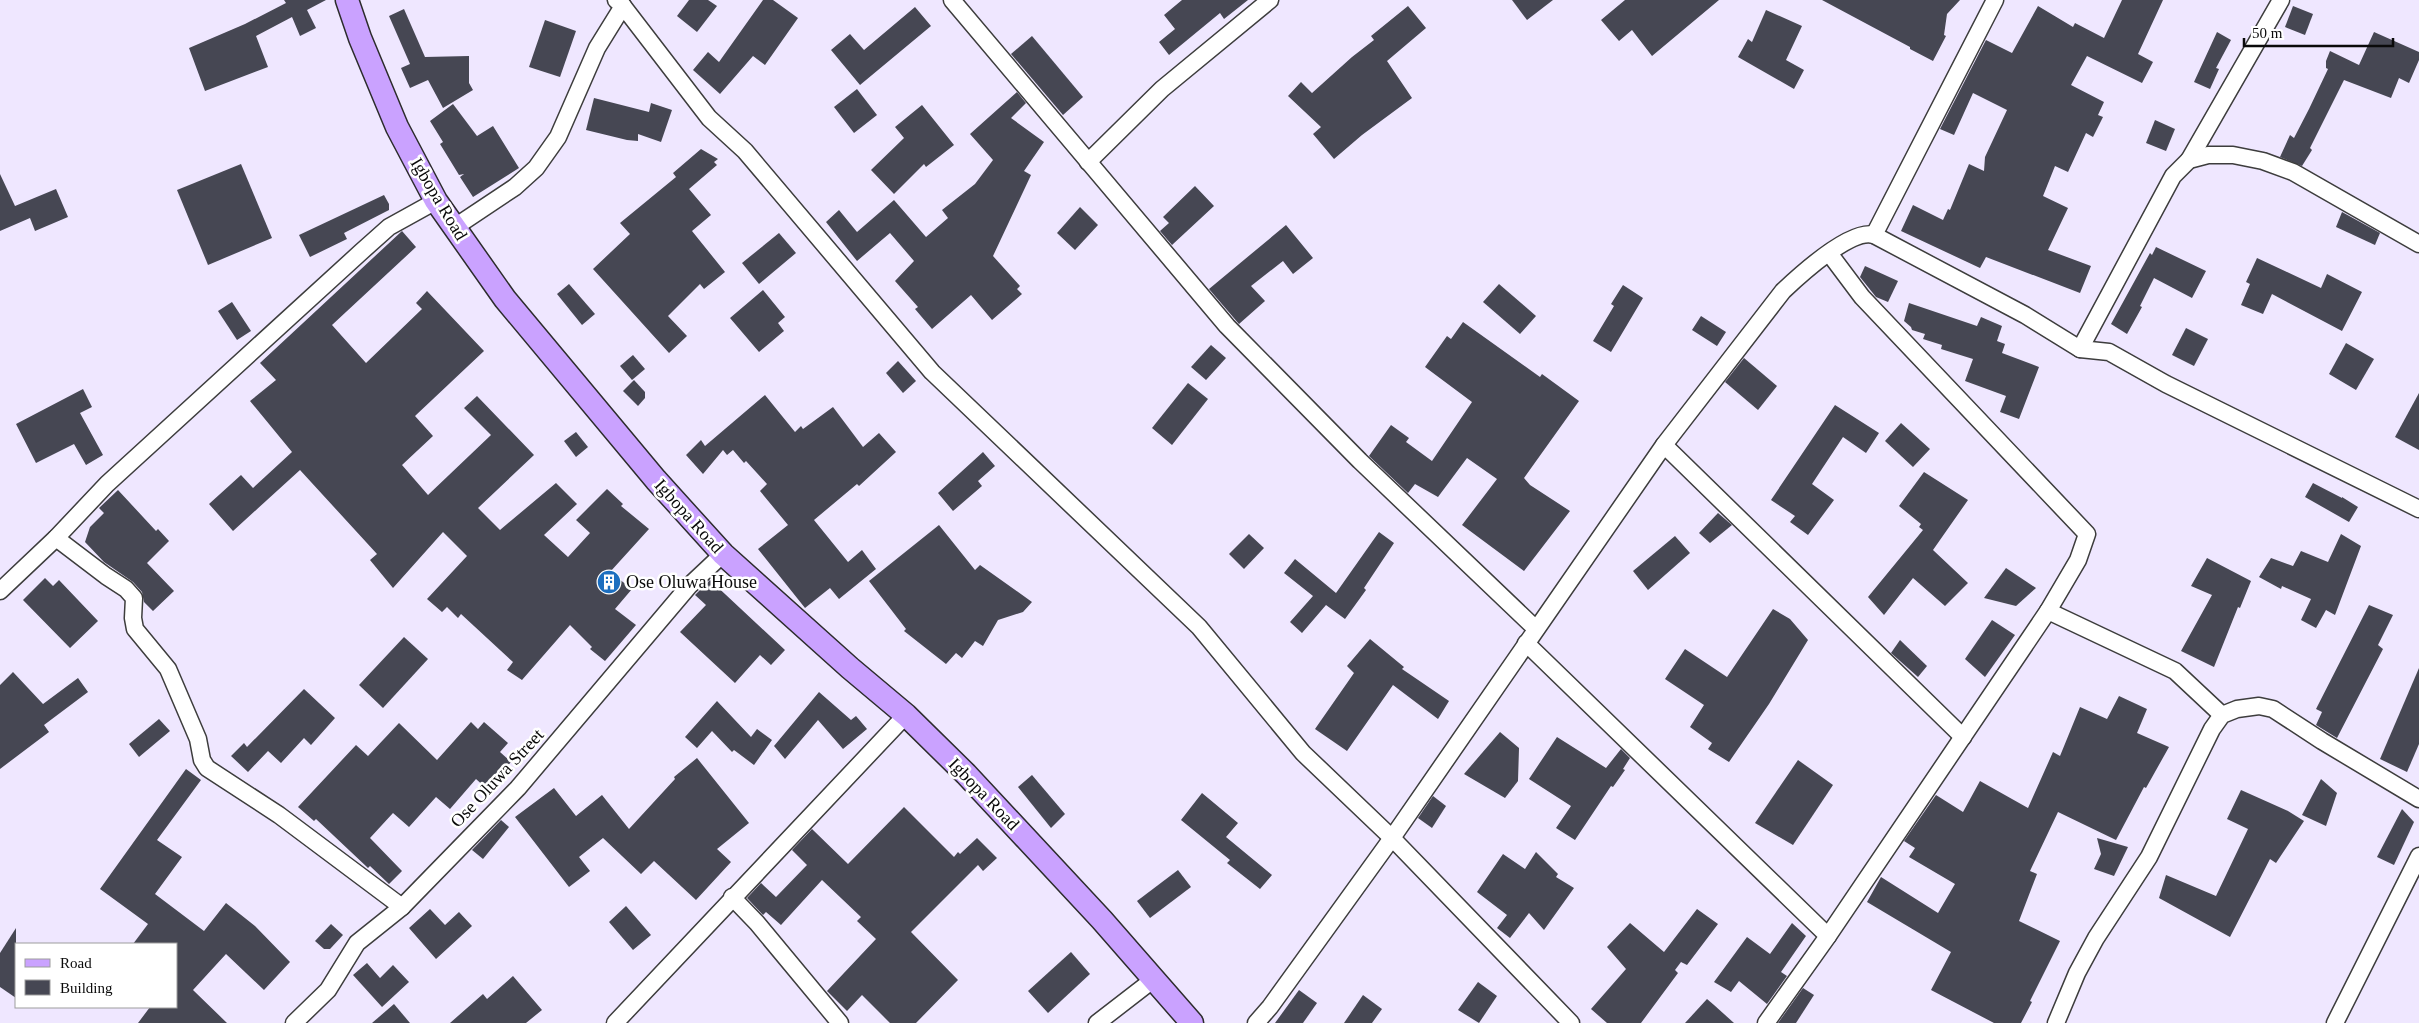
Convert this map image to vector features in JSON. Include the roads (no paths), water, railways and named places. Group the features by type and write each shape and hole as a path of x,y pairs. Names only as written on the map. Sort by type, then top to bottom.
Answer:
{"street":[{"name":"Igbopa Road","path":"348,0 360,38 397,127 436,201 505,299 656,480 723,554 850,668 906,715 966,774 1102,920 1192,1023"},
{"path":"952,0 1227,326 1360,461 1536,629"},
{"path":"1088,162 1162,89 1270,0"},
{"path":"1874,235 1995,0"},
{"path":"2080,349 2173,176 2189,160 2281,0"},
{"path":"454,227 515,187 536,168 558,137 597,48 620,3 709,118 745,151 932,372 1199,627 1303,753 1392,838 1571,1023"},
{"path":"2189,160 2208,155 2233,155 2263,161 2292,172 2419,244"},
{"path":"0,591 56,538 107,484 361,252 390,227 436,201"},
{"path":"1256,1023 1270,1007 1392,838 1664,445 1783,291 1806,270 1829,253 1857,237 1868,233 1874,235 2025,315 2080,349 2109,352 2166,384 2419,509"},
{"path":"1766,1023 1828,936 2048,611 2078,560 2087,534 1862,297 1829,253"},
{"path":"1664,445 1963,737"},
{"path":"56,538 126,589 134,598 133,618 135,629 168,670 198,739 202,760 207,768 279,816 402,908"},
{"name":"Ose Oluwa Street","path":"294,1023 328,990 358,943 402,908 518,788 689,586 723,554"},
{"path":"2048,611 2175,672 2222,715"},
{"path":"1526,643 1828,936"},
{"path":"2056,1023 2077,973 2096,938 2149,857 2212,729 2222,715 2237,709 2259,706 2273,709 2322,741 2419,799"},
{"path":"615,1023 906,715"},
{"path":"2335,1023 2419,856"},
{"path":"732,897 757,923 840,1023"},
{"path":"1097,1023 1154,979"}],"place":[{"name":"Ose Oluwa House","path":"609,582"}]}
